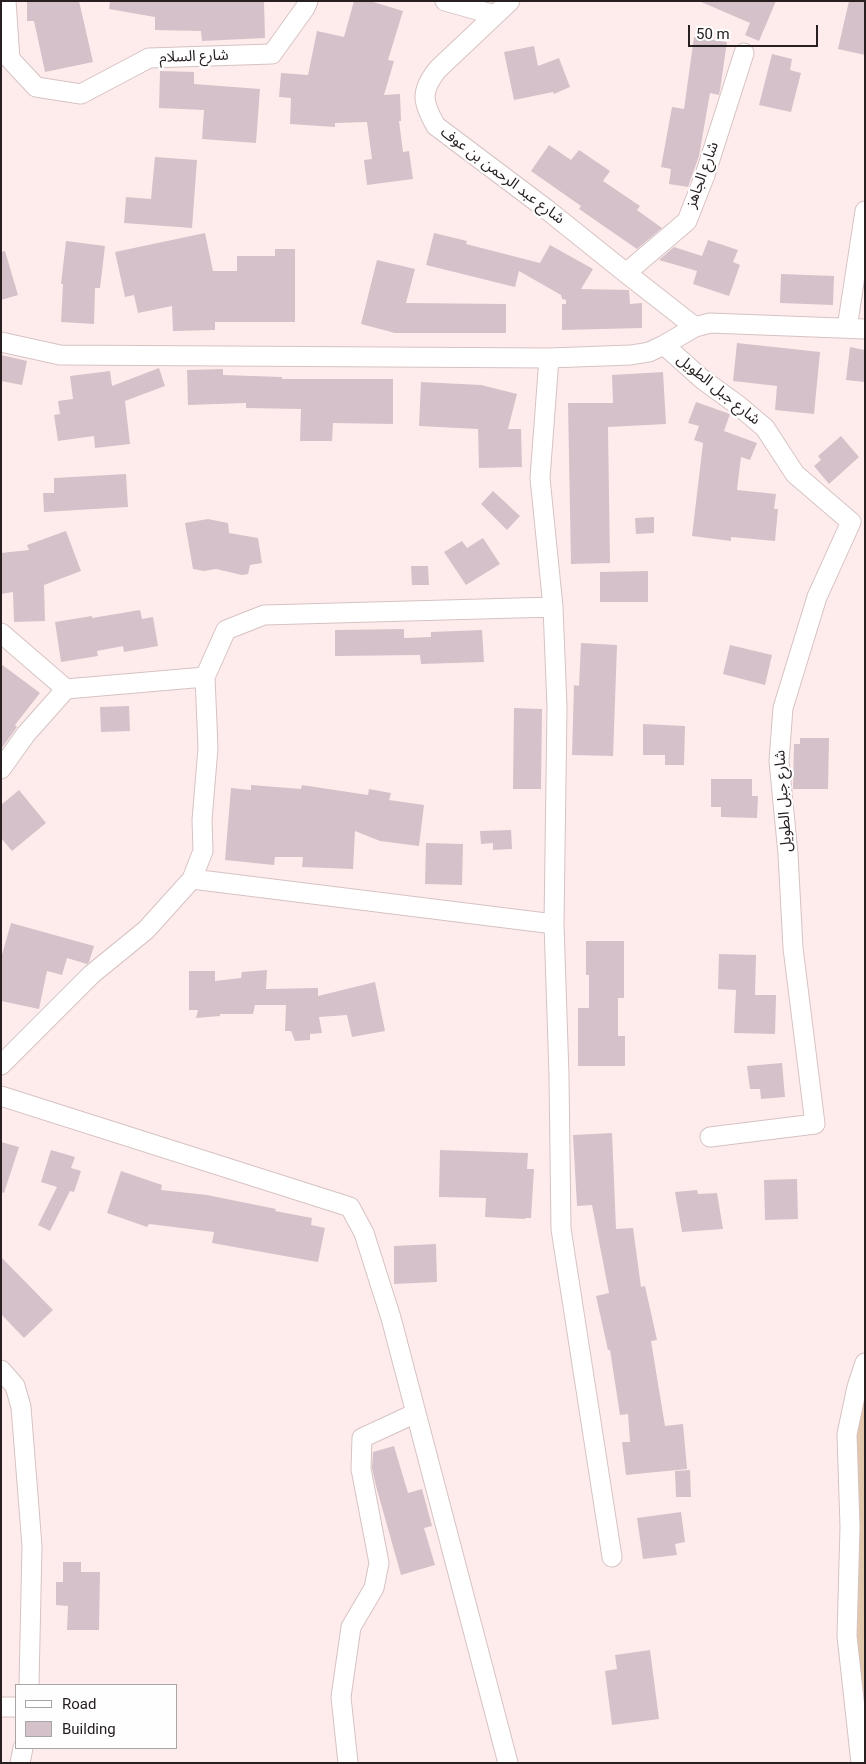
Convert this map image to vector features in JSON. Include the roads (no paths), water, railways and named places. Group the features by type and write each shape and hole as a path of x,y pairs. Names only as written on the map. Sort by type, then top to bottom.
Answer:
{"street":[{"name":"شارع السلام","path":"6,1 6,60 36,87 81,94 150,58 272,54 308,1"},
{"path":"445,1 495,15"},
{"name":"شارع عبد الرحمن بن عوف","path":"510,1 438,68 428,81 424,96 427,112 436,126 545,208 695,327"},
{"name":"شارع الجاهز","path":"626,273 686,221 706,175 744,53"},
{"path":"1,342 60,355 549,358 632,355 649,352 695,327 710,323 856,329 865,211"},
{"name":"شارع جبل الطويل","path":"664,345 702,380 739,406 765,428 795,474 858,526 817,597 783,708 779,761 788,854 793,948 815,1124 710,1137"},
{"path":"549,358 540,478 553,607 558,707 554,924 559,1076 561,1229 612,1557"},
{"path":"1,1065 92,974 146,930 192,878 202,850 202,820 208,748 206,676 226,630 264,615 553,607"},
{"path":"1,633 66,689"},
{"path":"1,769 26,734 66,689 206,676"},
{"path":"192,878 554,924"},
{"path":"1,1096 350,1207 364,1233 391,1318 508,1763"},
{"path":"861,1763 847,1636 850,1527 847,1434 857,1387 865,1363"},
{"path":"1,1370 14,1386 21,1407 32,1546 29,1684"},
{"path":"348,1763 341,1697 350,1636 352,1627 374,1588 379,1563 361,1469 362,1438 416,1413"},
{"path":"1,1707 15,1707"},
{"path":"20,1763 22,1749"}]}
